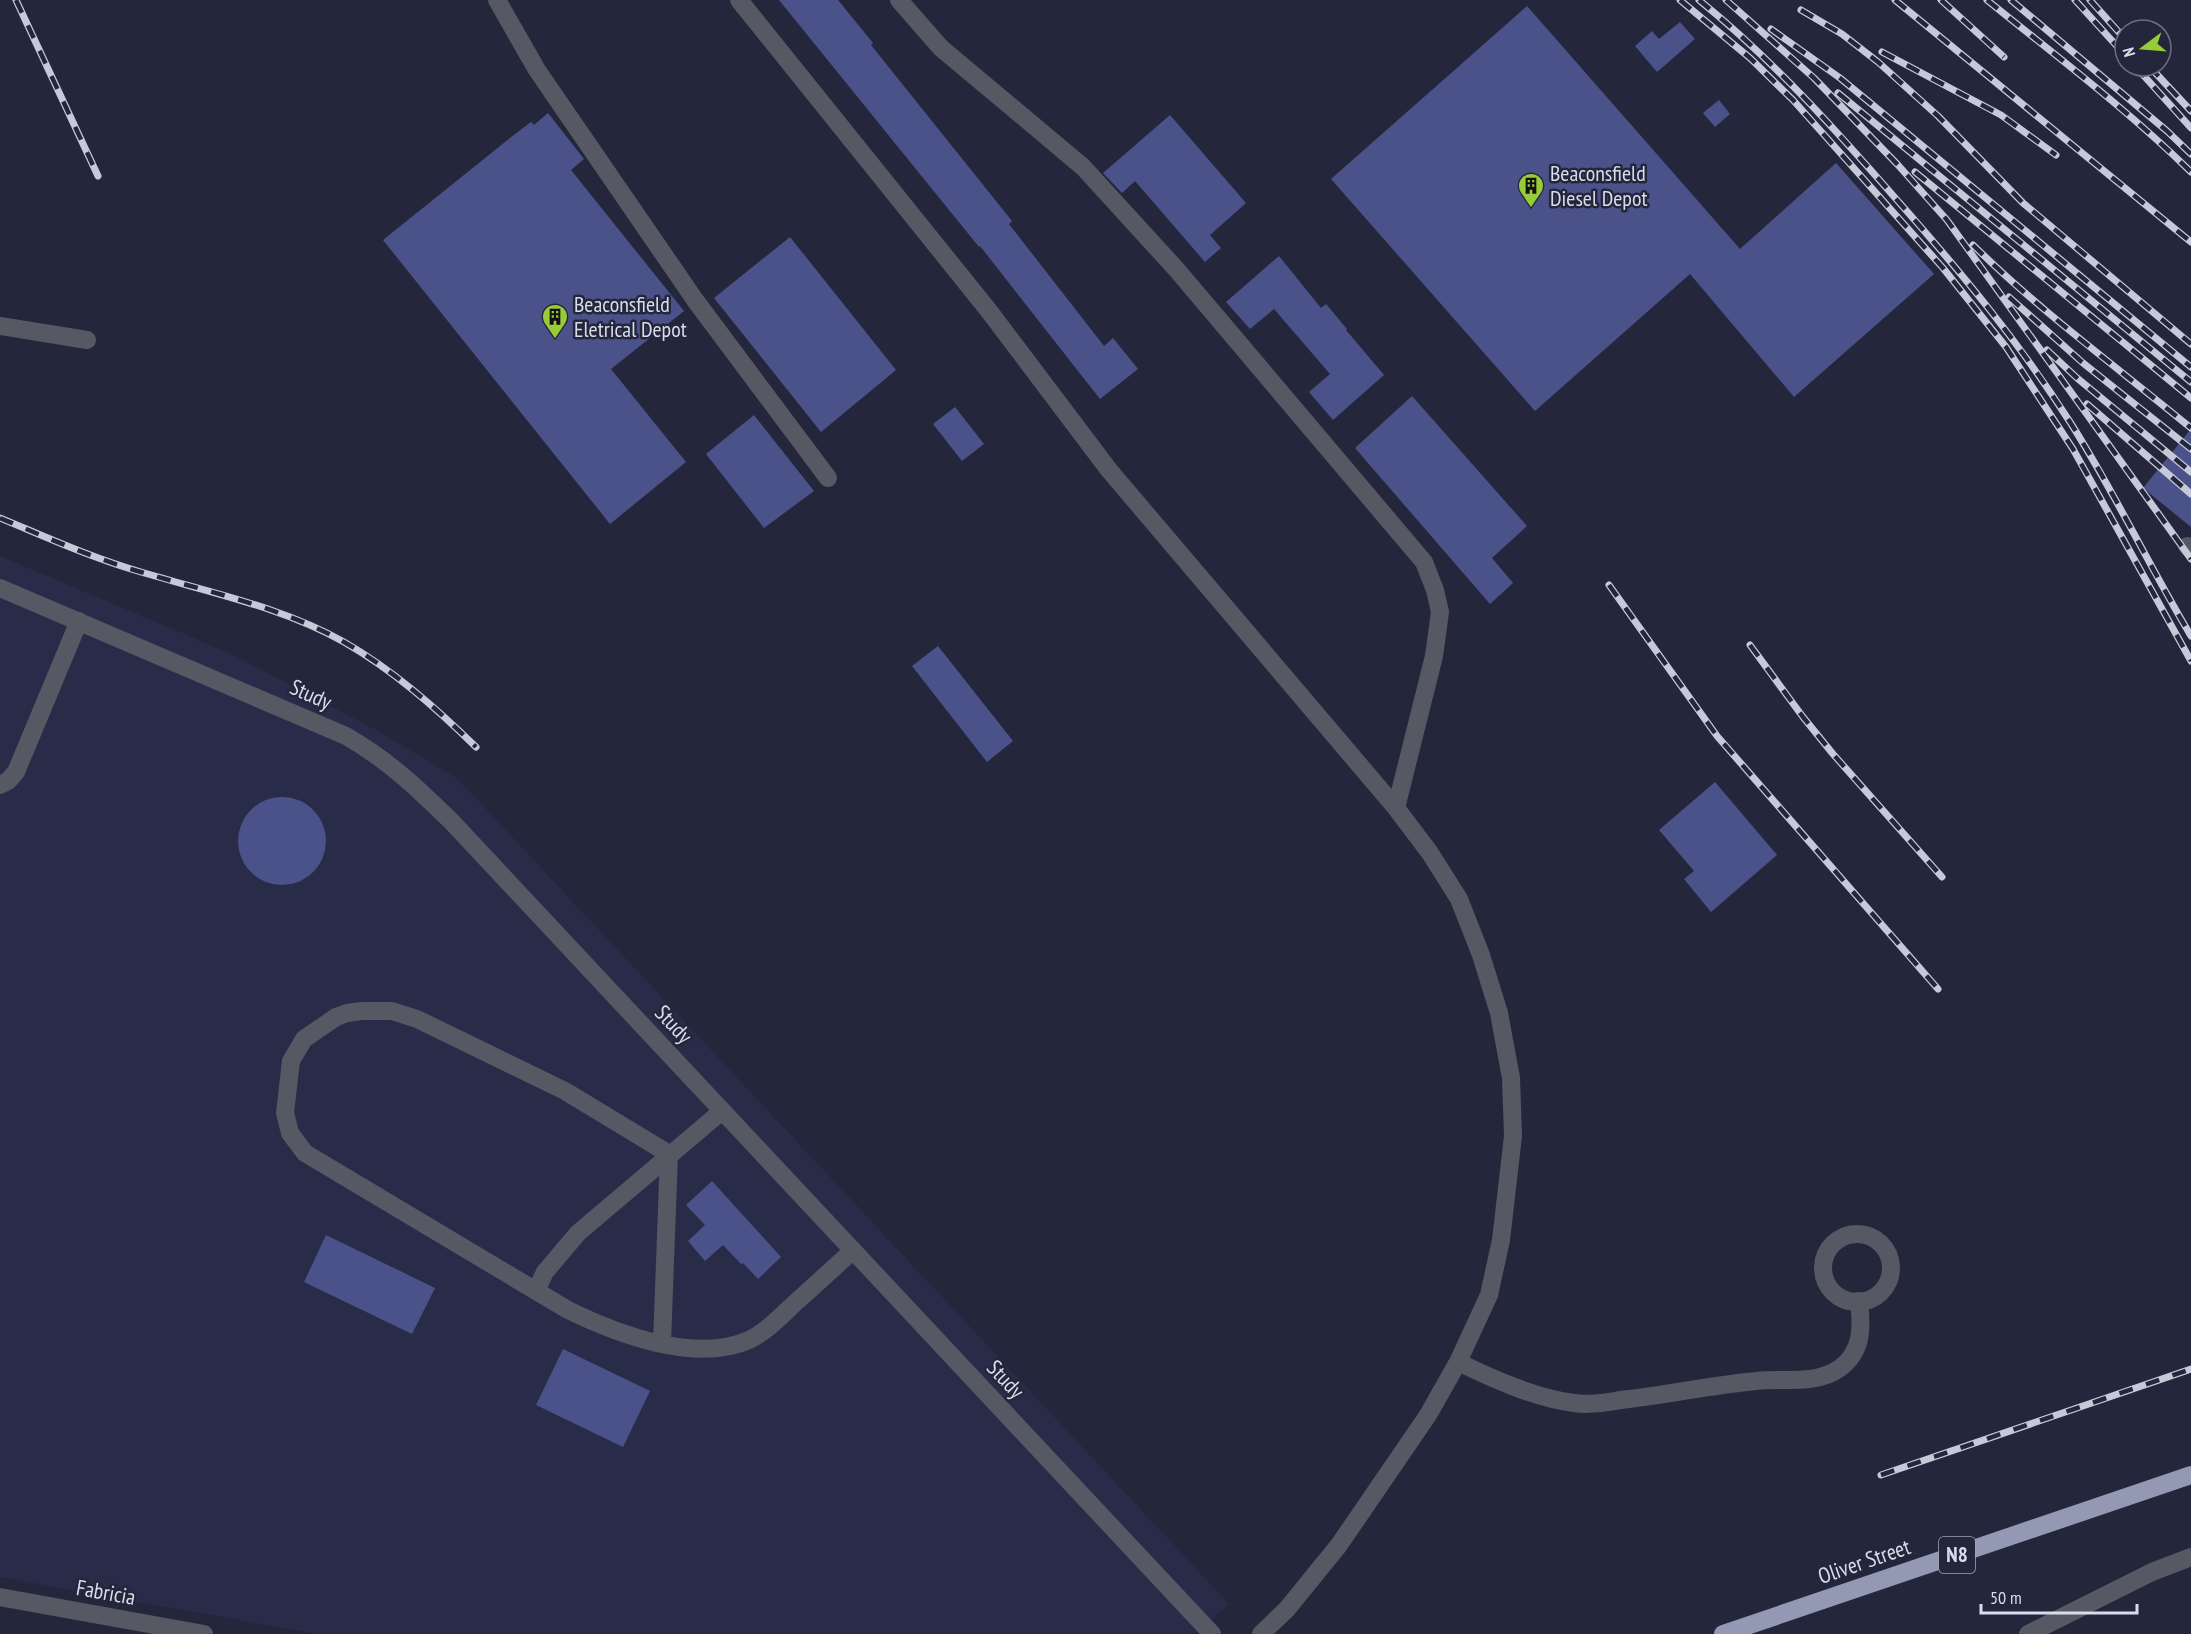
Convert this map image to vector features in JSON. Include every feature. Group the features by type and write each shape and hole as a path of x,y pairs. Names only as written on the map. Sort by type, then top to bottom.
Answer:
{"highway":[{"name":"Oliver Street","path":"1723,1634 2191,1475"}],"street":[{"path":"497,0 537,70 695,300 828,478"},
{"path":"739,0 982,302 1109,470 1396,808 1430,853 1459,899 1481,956 1499,1013 1511,1078 1513,1136 1501,1240 1489,1295 1458,1362 1422,1425 1366,1508 1312,1580 1261,1634"},
{"path":"899,0 941,48 1083,167 1178,270 1424,562 1435,590 1440,612 1434,656 1396,808"},
{"path":"0,326 87,340"},
{"name":"Study","path":"0,588 304,716 376,753 412,783 451,820 1212,1634"},
{"path":"0,785 8,781 16,772 79,621"},
{"path":"669,1154 566,1091 417,1019 392,1011 362,1011 336,1017 304,1039 291,1061 285,1113 290,1133 305,1153 536,1291 593,1322 642,1338 694,1349 724,1348 750,1339 770,1326 853,1250"},
{"path":"536,1291 545,1272 578,1233 722,1111"},
{"path":"662,1342 669,1154"},
{"path":"1458,1362 1500,1382 1577,1404 1756,1381 1816,1378 1834,1372 1843,1366 1855,1352 1861,1332 1859,1301"},
{"path":"2028,1634 2152,1572 2191,1557"},
{"name":"Fabricia","path":"0,1597 204,1634"}],"shaded area":[{"path":"0,556 229,653 376,730 457,778 1229,1604 1193,1634 317,1634 0,1577"}],"building":[{"path":"779,0 838,0 873,43 871,45 1012,221 1009,224 1104,346 1113,338 1138,369 1100,399 980,246"},
{"name":"Beaconsfield Diesel Depot","path":"1527,6 1740,249 1836,163 1934,274 1794,397 1690,274 1535,411 1331,179"},
{"path":"1680,22 1695,39 1657,72 1635,46 1652,31 1659,39"},
{"path":"1719,100 1730,114 1715,127 1703,113"},
{"name":"Beaconsfield Eletrical Depot","path":"548,113 584,159 571,170 684,311 611,369 686,462 610,524 383,240 515,134 531,122 534,125"},
{"path":"1170,115 1246,203 1210,235 1221,248 1205,262 1135,181 1122,193 1103,173"},
{"path":"790,237 896,370 821,432 714,298"},
{"path":"1279,256 1321,308 1326,304 1384,375 1333,420 1309,392 1330,374 1274,309 1250,329 1226,302"},
{"path":"1412,396 1527,526 1492,558 1513,583 1490,604 1355,448"},
{"path":"955,407 984,444 962,461 933,424"},
{"path":"754,415 814,491 764,528 706,454"},
{"path":"2191,429 2191,527 2143,488"},
{"path":"938,646 1013,741 987,762 912,666"},
{"path":"1715,782 1777,855 1711,912 1684,879 1694,871 1659,830"},
{"path":"282,797 307,804 319,816 326,841 319,866 307,878 282,885 257,878 245,866 238,841 245,816 257,804"},
{"path":"712,1181 781,1257 758,1279 723,1245 705,1261 688,1241 705,1225 686,1205"},
{"path":"326,1235 435,1288 412,1334 304,1282"},
{"path":"563,1349 650,1391 623,1447 536,1405"}],"railway":[{"path":"16,0 98,176"},
{"path":"1680,0 1750,58 1793,100 1943,268 2006,347 2073,449 2191,661"},
{"path":"1699,0 1778,71 1827,121 1943,253 2009,335 2051,392 2086,448 2191,636"},
{"path":"1726,0 1814,78 1898,165 1947,220 2191,559"},
{"path":"1895,0 2191,242"},
{"path":"1941,0 2004,57"},
{"path":"1987,0 2117,105 2191,172"},
{"path":"2011,0 2167,131 2191,154"},
{"path":"2075,0 2113,42"},
{"path":"2090,0 2113,26"},
{"path":"1801,10 1842,34 1878,62 1938,116 2023,203 2191,344"},
{"path":"1771,29 1840,78 2191,367"},
{"path":"1882,52 2001,115 2056,155"},
{"path":"2146,78 2191,128"},
{"path":"2160,78 2191,111"},
{"path":"1838,93 2191,382"},
{"path":"1915,172 2191,398"},
{"path":"1973,245 2052,316 2191,428"},
{"path":"2009,297 2083,363 2191,449"},
{"path":"2047,350 2077,378 2191,472"},
{"path":"2087,404 2191,494"},
{"path":"0,518 105,560 244,601 320,630 344,642 397,677 476,747"},
{"path":"1609,585 1717,736 1938,989"},
{"path":"1750,645 1833,754 1942,877"},
{"path":"1881,1475 2191,1369"}],"place":[{"name":"Beaconsfield Diesel Depot","path":"1531,209"},
{"name":"Beaconsfield Eletrical Depot","path":"555,340"}]}
